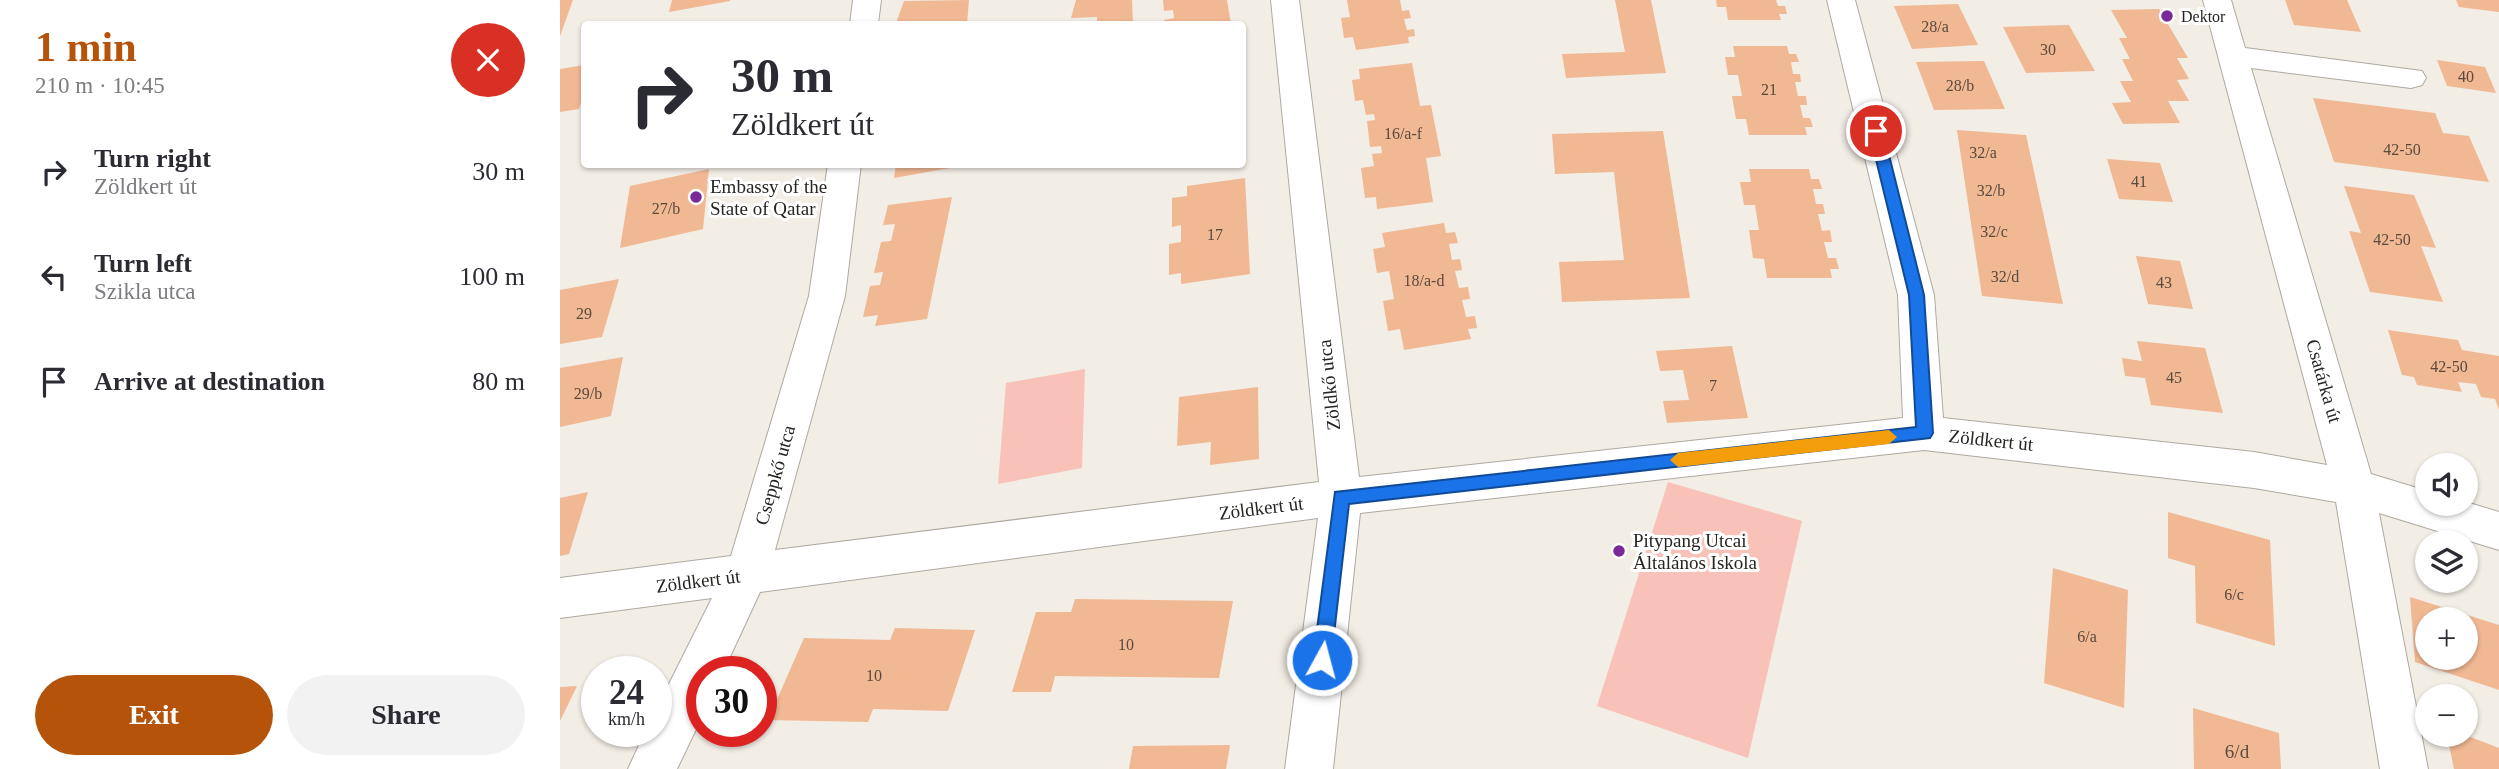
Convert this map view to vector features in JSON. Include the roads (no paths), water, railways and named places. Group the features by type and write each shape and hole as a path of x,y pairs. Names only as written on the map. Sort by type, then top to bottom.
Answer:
{"street":[{"path":"864,21 867,0"},
{"name":"Zöldkő utca","path":"1285,0 1341,497 1309,769"},
{"path":"1840,0 1916,295 1924,433"},
{"name":"Csatárka út","path":"2217,0 2354,487 2404,769"},
{"path":"2233,56 2411,78"},
{"name":"Cseppkő utca","path":"652,769 747,575 827,296 844,168"},
{"name":"Zöldkert út","path":"560,598 1341,497 1924,433 2254,470 2354,487 2499,531"}],"place":[{"name":"Dektor","path":"2167,16"},
{"name":"Embassy of the State of Qatar","path":"696,197"},
{"name":"Pitypang Utcai Általános Iskola","path":"1619,551"}]}
